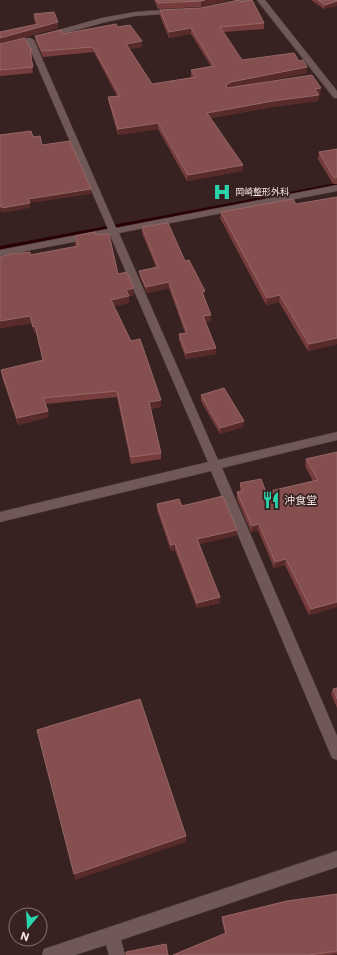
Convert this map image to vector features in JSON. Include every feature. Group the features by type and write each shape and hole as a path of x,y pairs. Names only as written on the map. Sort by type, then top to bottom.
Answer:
{"street":[{"path":"219,7 246,0"},
{"path":"261,0 317,76 337,96"},
{"path":"186,11 135,14 105,20 26,41 114,231 337,753"},
{"path":"0,253 337,188"},
{"path":"0,517 337,436"},
{"path":"50,955 337,859"},
{"path":"111,934 117,955"}],"building":[{"path":"156,0 205,0 158,3"},
{"path":"239,0 240,2 252,0 264,23 220,27 242,60 294,53 299,61 303,60 307,67 231,82 226,85 227,88 312,75 321,88 315,89 319,95 273,101 207,113 243,165 188,175 158,123 118,129 108,97 120,96 93,47 42,51 35,36 61,30 62,34 116,24 118,27 130,25 142,41 126,44 152,84 196,77 191,70 214,66 191,28 169,32 160,10 201,8"},
{"path":"318,0 337,0 337,1 325,5"},
{"path":"54,12 58,22 0,38 0,32 38,24 34,14"},
{"path":"25,38 32,52 30,52 33,67 0,70 0,44"},
{"path":"31,131 33,137 40,136 42,145 70,141 91,189 28,199 30,203 2,208 1,206 0,207 0,135"},
{"path":"337,149 337,177 334,178 319,152"},
{"path":"337,197 337,338 309,344 280,295 267,298 221,212 293,199 296,204"},
{"path":"168,223 185,261 189,260 205,291 202,292 211,315 203,316 216,348 186,353 179,334 187,333 169,282 146,287 139,271 158,267 142,227"},
{"path":"95,232 96,235 109,234 118,274 127,272 134,288 126,290 129,296 111,300 131,341 140,339 161,400 149,402 161,453 131,457 117,391 43,398 48,411 17,418 1,370 43,360 35,326 33,327 30,316 0,321 0,257 30,252 30,255 78,246 75,236"},
{"path":"224,388 244,421 220,428 201,395"},
{"path":"337,452 337,602 311,609 286,559 275,562 259,524 252,526 237,492 243,491 240,483 261,479 266,492 318,480 306,459"},
{"path":"223,496 237,530 197,539 220,597 197,603 175,544 171,545 157,504 179,499 182,506"},
{"path":"337,688 337,699 333,689"},
{"path":"140,699 186,836 74,874 37,730"},
{"path":"337,894 337,951 308,955 173,955 226,933 222,917 287,901"},
{"path":"166,944 168,955 126,955 126,952"}],"waterway":[{"path":"0,248 337,185"}],"place":[{"name":"岡崎整形外科","path":"222,192"},
{"name":"沖食堂","path":"271,500"}]}
